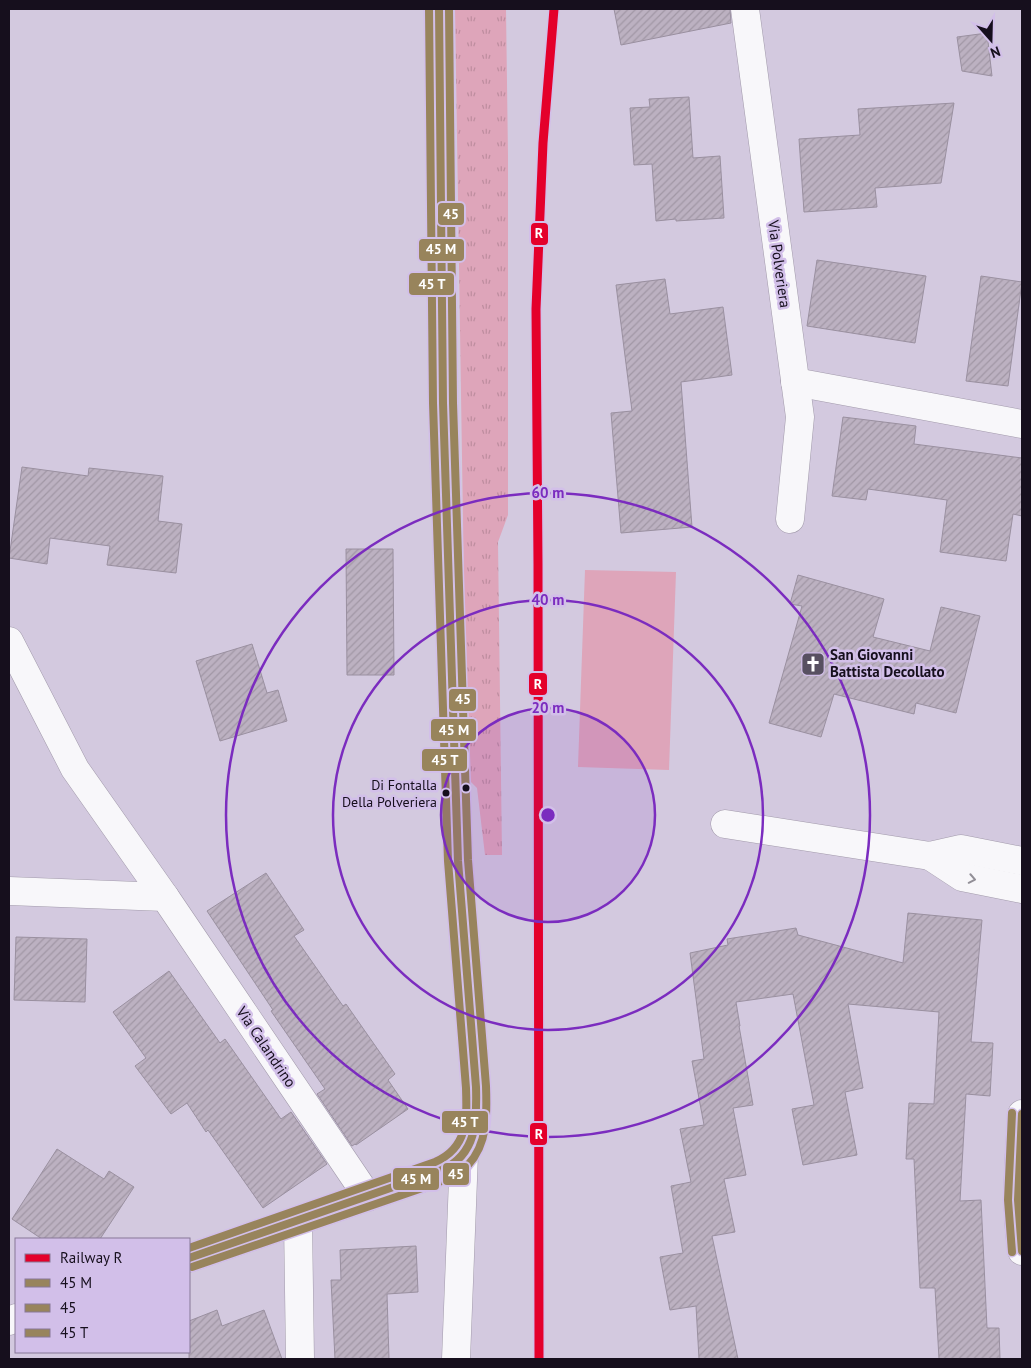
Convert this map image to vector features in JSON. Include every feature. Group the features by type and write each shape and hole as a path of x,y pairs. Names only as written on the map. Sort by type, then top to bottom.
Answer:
{"street":[{"path":"190,1258 431,1175 453,1165 464,1154 475,1129 477,1111 458,861 443,403 439,9"},
{"name":"Via Polveriera","path":"745,9 800,417 790,519"},
{"path":"795,382 1022,424"},
{"name":"Via Calandrino","path":"9,642 75,769 165,897 368,1197"},
{"path":"725,824 930,856 961,849 1022,861"},
{"path":"930,856 962,876 1022,889"},
{"path":"9,892 165,897"},
{"path":"1022,1114 1019,1173 1022,1251"},
{"path":"456,1359 464,1154"},
{"path":"298,1221 300,1359"}],"green space":[{"path":"455,9 506,9 508,515 498,542 502,855 485,855 477,788 467,778"},
{"path":"585,570 676,572 669,770 578,767"}],"building":[{"path":"614,9 730,9 731,23 621,45"},
{"path":"987,33 992,76 962,71 957,37"},
{"path":"689,97 693,158 720,156 724,218 656,221 652,164 634,165 630,108 650,107 649,99"},
{"path":"954,103 941,183 875,188 877,207 804,212 799,139 860,135 858,109"},
{"path":"817,260 926,276 915,343 807,326"},
{"path":"981,276 1022,282 1008,386 966,381"},
{"path":"665,279 670,314 723,307 732,375 681,382 692,527 621,533 611,413 632,411 616,285"},
{"path":"843,417 916,426 914,444 1022,458 1022,516 1013,514 1006,561 940,552 947,500 868,489 866,500 832,496"},
{"path":"22,467 88,476 89,468 163,476 158,521 182,524 176,573 107,565 110,546 50,538 47,564 9,558"},
{"path":"346,549 393,549 394,675 347,675"},
{"path":"798,575 884,599 873,637 930,651 941,607 980,616 956,713 916,703 914,714 834,694 821,737 769,723 802,606 790,604"},
{"path":"252,644 267,693 278,690 287,721 220,741 196,661"},
{"path":"266,873 304,930 294,936 343,1006 346,1004 395,1074 388,1080 408,1109 356,1145 352,1146 317,1094 325,1089 271,1011 273,1010 207,911"},
{"path":"908,913 982,920 971,1042 993,1043 990,1096 966,1094 960,1201 981,1200 987,1328 999,1328 1000,1359 939,1359 935,1288 920,1288 914,1159 906,1159 909,1103 934,1104 939,1012 848,1004 863,1088 845,1092 857,1155 803,1165 792,1109 814,1105 793,994 736,1002 753,1105 733,1108 746,1175 724,1179 735,1232 712,1236 738,1359 699,1359 696,1306 670,1310 660,1257 683,1253 671,1186 691,1182 680,1129 704,1125 692,1061 704,1059 690,953 728,945 727,939 796,928 798,935 903,963"},
{"path":"16,937 87,939 85,1002 14,1000"},
{"path":"169,971 220,1043 225,1039 281,1119 291,1112 327,1164 263,1208 208,1130 206,1132 187,1103 171,1114 135,1066 146,1058 113,1012"},
{"path":"57,1149 104,1179 109,1171 134,1187 101,1238 40,1238 12,1219"},
{"path":"416,1246 418,1292 387,1294 389,1359 335,1359 331,1280 341,1280 340,1250"},
{"path":"217,1310 222,1326 264,1310 282,1359 189,1359 190,1321"}],"rail line":[{"name":"R","path":"539,1359 536,309 543,143 554,9"}],"transit line":[{"path":"190,1248 435,1162 446,1156 460,1141 465,1121 466,1088 448,861 433,403 429,9"},
{"path":"190,1258 442,1170 454,1163 462,1155 473,1135 476,1112 476,1087 458,861 443,403 439,9"},
{"name":"45","path":"192,1267 448,1178 468,1165 475,1157 483,1138 486,1086 468,860 453,403 449,9"},
{"name":"45","path":"1012,1113 1008,1200 1012,1252"},
{"path":"1022,1114 1018,1200 1022,1251"}],"place":[{"name":"San Giovanni Battista Decollato","path":"813,664"},
{"name":"Di Fontalla Della Polveriera","path":"446,793"}]}
